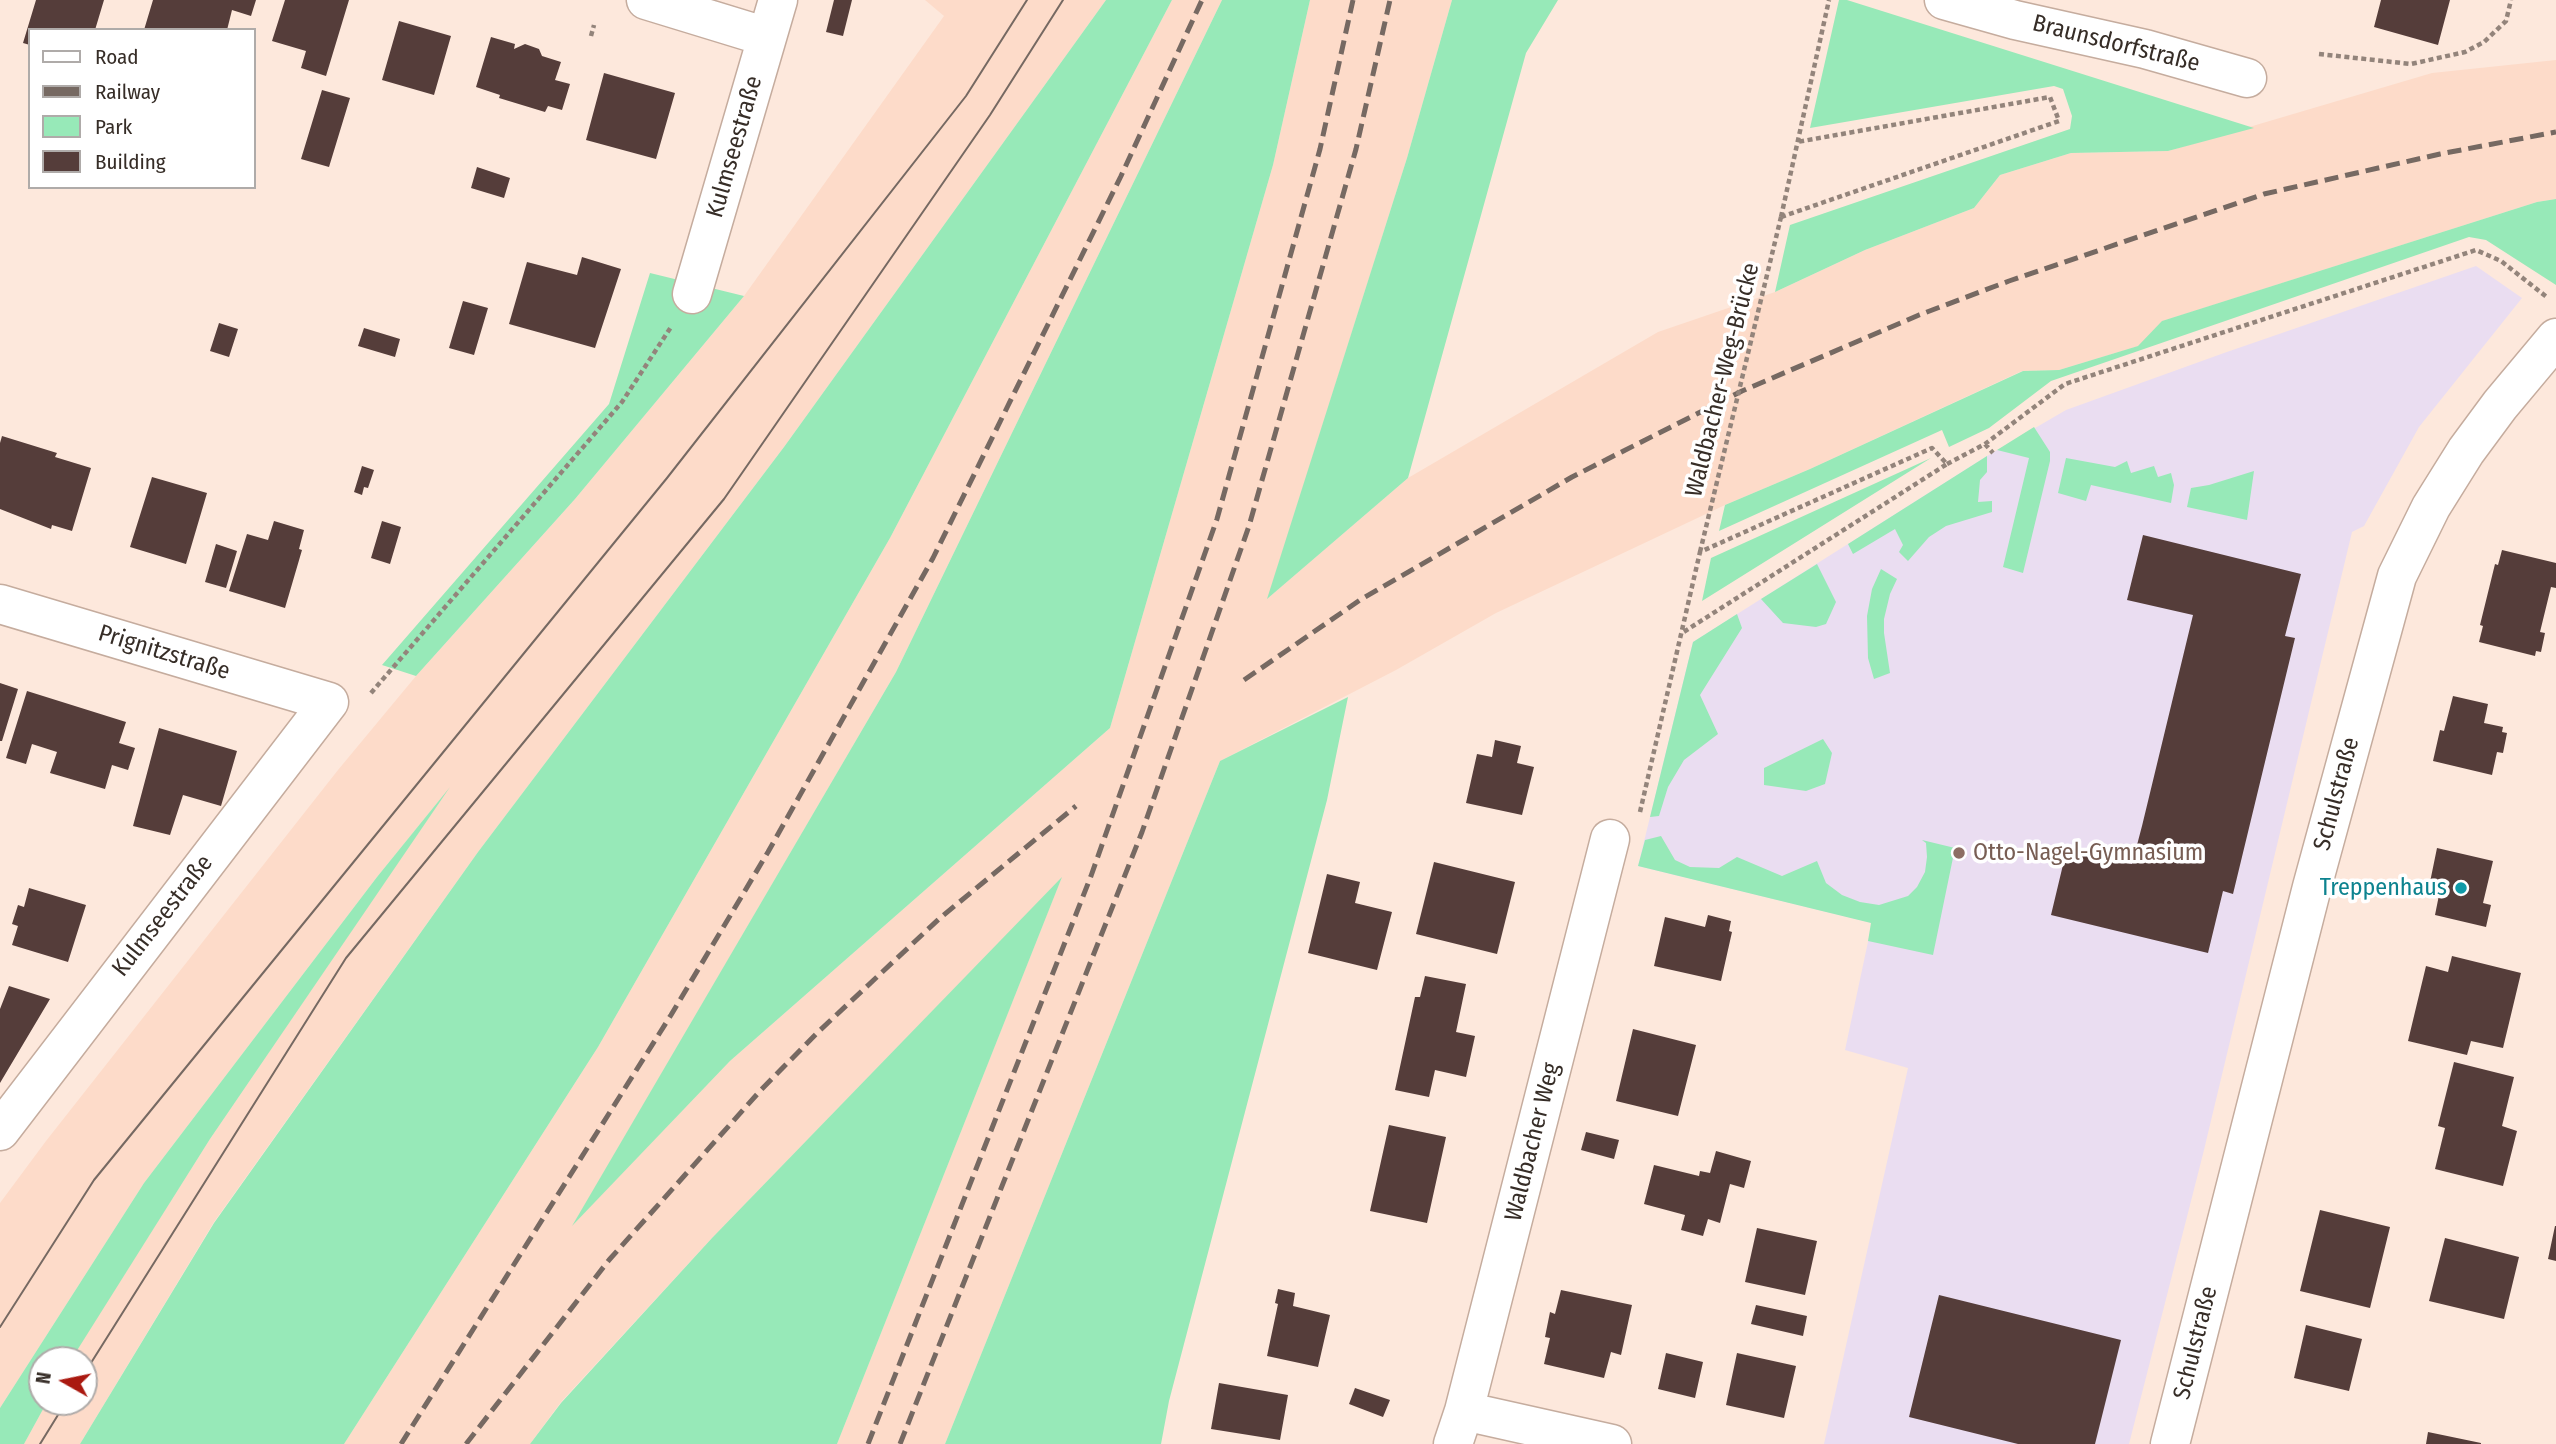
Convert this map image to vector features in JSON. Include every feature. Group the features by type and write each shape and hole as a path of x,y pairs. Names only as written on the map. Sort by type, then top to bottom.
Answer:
{"street":[{"path":"646,0 767,37"},
{"name":"Kulmseestraße","path":"692,294 778,0"},
{"name":"Braunsdorfstraße","path":"1944,0 2015,20 2145,49 2247,78"},
{"name":"Schulstraße","path":"2170,1444 2312,887 2397,576 2431,507 2466,451 2553,341"},
{"name":"Prignitzstraße","path":"0,604 329,702"},
{"name":"Kulmseestraße","path":"0,1131 329,702"},
{"name":"Waldbacher Weg","path":"1458,1427 1624,828"},
{"path":"1458,1427 1612,1444"}],"path":[{"name":"Waldbacher-Weg-Brücke","path":"1624,828 1682,633 1781,217 1829,0"},
{"path":"2319,54 2411,64 2465,52 2484,42 2506,21 2511,0"},
{"path":"591,36 594,25"},
{"path":"1781,217 2059,121 2050,97 1797,142"},
{"path":"1682,633 1947,464 1985,444 2065,384 2476,250 2501,261 2549,298"},
{"path":"368,697 622,402 692,294"},
{"path":"1985,444 1993,453"},
{"path":"1700,552 1932,448 1947,464"}],"shaded area":[{"path":"925,0 1106,0 784,447 478,852 214,1222 98,1414 98,1346 79,1346 210,1139 443,796 377,877 144,1183 40,1346 28,1346 28,1364 0,1408 0,1203 338,770 416,676 575,499 744,296 944,16"},
{"path":"1172,0 1222,0 896,672 575,1222 730,1061 1110,728 1273,165 1310,0 1452,0 1407,158 1268,598 1408,478 1658,332 1775,292 1865,250 1974,208 2000,175 2071,153 2168,151 2432,73 2556,60 2556,199 2537,202 2163,321 2139,346 2059,370 2022,371 1810,469 1725,505 1496,613 1396,670 1220,761 945,1444 837,1444 1061,879 712,1238 561,1402 530,1444 344,1444 598,1047 890,538"},
{"name":"Otto-Nagel-Gymnasium","path":"2476,266 2522,298 2419,427 2364,526 2352,532 2203,1154 2129,1444 1824,1444 1908,1068 1845,1050 1872,923 1638,866 1693,642 1987,456 2066,410"},
{"path":"39,1416 97,1416 80,1444 24,1444"}],"green space":[{"path":"1106,0 1172,0 890,538 598,1047 344,1444 80,1444 214,1223 478,852 784,447"},
{"path":"1222,0 1310,0 1273,165 1110,728 730,1061 572,1226 896,672"},
{"path":"1452,0 1558,0 1526,53 1408,478 1267,599 1407,158"},
{"path":"1839,0 1847,0 2254,128 2168,151 2071,153 2000,175 1974,208 1865,250 1775,292 1790,225 2070,129 2072,116 2063,89 2054,86 1810,128"},
{"path":"2556,199 2556,285 2486,240 2469,237 2051,381 1989,428 1949,447 1942,430 1719,531 1725,505 2023,371 2059,370 2138,346 2162,321 2537,202"},
{"path":"650,273 744,296 575,499 416,676 382,665 609,404"},
{"path":"2034,427 2050,452 2050,461 2023,573 2003,567 2029,458 1997,450"},
{"path":"1987,456 1987,472 1980,480 1978,502 1992,501 1992,512 1946,526 1929,537 1908,561 1899,552 1903,545 1895,529 1853,554 1848,544"},
{"path":"1931,458 1702,601 1711,558"},
{"path":"2066,458 2115,467 2127,461 2131,473 2154,466 2158,477 2171,473 2174,485 2171,503 2091,485 2086,501 2058,493"},
{"path":"2254,471 2247,520 2187,507 2191,488"},
{"path":"1817,564 1836,602 1826,624 1816,627 1783,623 1761,599"},
{"path":"1881,569 1897,579 1884,619 1890,673 1874,679 1868,658 1867,616 1872,589"},
{"path":"1737,614 1742,628 1700,695 1718,734 1684,760 1668,787 1659,816 1650,817 1693,642"},
{"path":"1348,697 1327,800 1169,1401 1161,1444 945,1444 1220,761"},
{"path":"1823,739 1832,753 1825,784 1806,791 1764,785 1764,768"},
{"path":"450,787 210,1139 80,1346 40,1346 144,1183 377,877"},
{"path":"1661,836 1675,860 1690,867 1719,868 1737,857 1782,876 1817,861 1826,883 1842,895 1879,905 1908,896 1917,887 1925,872 1927,857 1926,843 1922,840 1955,848 1933,955 1868,941 1871,923 1638,866 1645,840"},
{"path":"1062,877 837,1444 530,1444 561,1403 712,1238"},
{"path":"28,1364 28,1416 39,1416 24,1444 0,1444 0,1408"}],"building":[{"path":"36,0 104,0 96,28 28,28 28,44 23,43"},
{"path":"153,0 256,0 251,16 232,10 228,28 145,28"},
{"path":"285,0 349,0 326,76 301,68 306,51 272,41"},
{"path":"834,0 852,0 843,36 826,32"},
{"path":"2381,0 2450,0 2438,45 2374,27"},
{"path":"399,21 451,36 434,95 382,80"},
{"path":"491,37 515,44 514,49 525,44 539,49 542,56 561,62 555,80 570,84 562,110 548,106 545,112 499,98 500,95 476,87"},
{"path":"604,73 675,93 656,159 586,140"},
{"path":"322,90 350,98 329,167 301,159"},
{"path":"477,167 510,178 504,198 471,188"},
{"path":"582,257 621,269 595,348 509,324 527,262 577,275"},
{"path":"463,301 488,308 474,355 449,348"},
{"path":"219,323 238,329 229,357 210,351"},
{"path":"364,328 400,339 395,357 358,346"},
{"path":"2,436 57,453 55,457 91,468 72,531 52,525 51,529 0,509"},
{"path":"362,466 374,470 368,488 364,487 362,495 354,492"},
{"path":"152,477 207,493 186,564 130,547"},
{"path":"274,521 304,530 299,549 302,550 285,608 229,591 247,534 268,540"},
{"path":"382,521 401,527 390,564 371,558"},
{"path":"2143,535 2301,574 2285,636 2295,638 2233,894 2223,891 2208,953 2051,915 2067,848 2132,864 2142,826 2193,615 2127,600"},
{"path":"216,544 237,551 226,588 205,582"},
{"path":"2502,550 2556,563 2556,588 2551,587 2540,632 2545,633 2541,652 2536,651 2535,656 2479,642 2483,626 2480,625 2495,564 2498,565"},
{"path":"0,683 18,689 2,741 0,741"},
{"path":"27,691 126,722 119,743 135,748 128,770 112,765 105,789 50,773 57,752 32,744 26,764 6,758"},
{"path":"2453,696 2488,704 2484,723 2503,727 2502,732 2507,733 2503,753 2497,752 2492,775 2433,761 2440,730 2444,731"},
{"path":"159,728 237,751 221,806 183,795 170,835 133,826"},
{"path":"1495,740 1521,746 1517,763 1534,767 1522,815 1466,803 1477,754 1492,757"},
{"name":"Treppenhaus","path":"2437,848 2493,861 2483,903 2491,905 2486,927 2435,915 2440,890 2429,887"},
{"path":"1434,862 1515,882 1497,954 1416,934"},
{"path":"1327,874 1360,882 1355,903 1392,912 1377,970 1308,953"},
{"path":"29,888 86,905 68,962 12,945 18,926 12,924 18,905 24,907"},
{"path":"1708,915 1731,921 1729,931 1732,932 1721,981 1654,966 1665,917 1705,927"},
{"path":"2452,956 2521,973 2503,1048 2471,1041 2467,1055 2408,1041 2426,966 2448,972"},
{"path":"1425,976 1466,984 1456,1032 1475,1036 1466,1077 1435,1070 1429,1097 1395,1090 1415,997 1420,997"},
{"path":"9,986 50,999 0,1083 0,1009"},
{"path":"1633,1029 1696,1045 1678,1116 1616,1101"},
{"path":"2454,1062 2514,1077 2502,1126 2517,1131 2503,1186 2435,1169 2445,1128 2438,1126"},
{"path":"1389,1125 1446,1137 1427,1223 1370,1211"},
{"path":"1586,1132 1619,1140 1614,1159 1581,1150"},
{"path":"1716,1151 1751,1161 1744,1188 1730,1184 1720,1223 1708,1219 1703,1236 1681,1230 1685,1215 1644,1204 1654,1165 1699,1176 1700,1171 1710,1173"},
{"path":"2320,1210 2390,1227 2370,1308 2300,1291"},
{"path":"2556,1226 2556,1261 2548,1259"},
{"path":"1757,1228 1817,1241 1805,1295 1745,1282"},
{"path":"2445,1238 2519,1257 2504,1319 2429,1301"},
{"path":"1278,1289 1295,1293 1293,1306 1330,1315 1318,1367 1267,1356 1278,1304 1275,1303"},
{"path":"1561,1290 1632,1305 1621,1355 1611,1352 1604,1378 1544,1364 1550,1338 1545,1337 1550,1312 1555,1314"},
{"path":"1939,1295 2121,1340 2095,1444 2018,1444 1909,1417"},
{"path":"1756,1305 1807,1316 1803,1336 1751,1324"},
{"path":"2306,1325 2362,1339 2349,1391 2294,1378"},
{"path":"1666,1353 1703,1362 1695,1398 1658,1389"},
{"path":"1737,1353 1796,1366 1784,1418 1726,1405"},
{"path":"1219,1383 1288,1395 1280,1440 1211,1429"},
{"path":"1355,1388 1390,1400 1383,1417 1349,1404"},
{"path":"2428,1432 2481,1443 2481,1444 2426,1444"}],"tram line":[{"path":"0,1327 94,1180 667,478 966,96 1027,0"},
{"path":"98,1352 346,958 724,499 990,115 1063,0"},
{"path":"40,1444 57,1416"}],"railway":[{"path":"401,1444 671,1015 768,852 933,558 1121,176 1202,0"},
{"path":"868,1444 1091,876 1217,519 1320,149 1353,0"},
{"path":"900,1444 1142,832 1249,526 1356,149 1390,0"},
{"path":"1244,680 1360,600 1572,477 1742,391 1919,315 2009,281 2264,194 2440,154 2556,132"},
{"path":"466,1444 609,1260 760,1091 817,1033 940,918 1076,806"}],"place":[{"name":"Otto-Nagel-Gymnasium","path":"1959,853"},
{"name":"Treppenhaus","path":"2461,888"}]}
